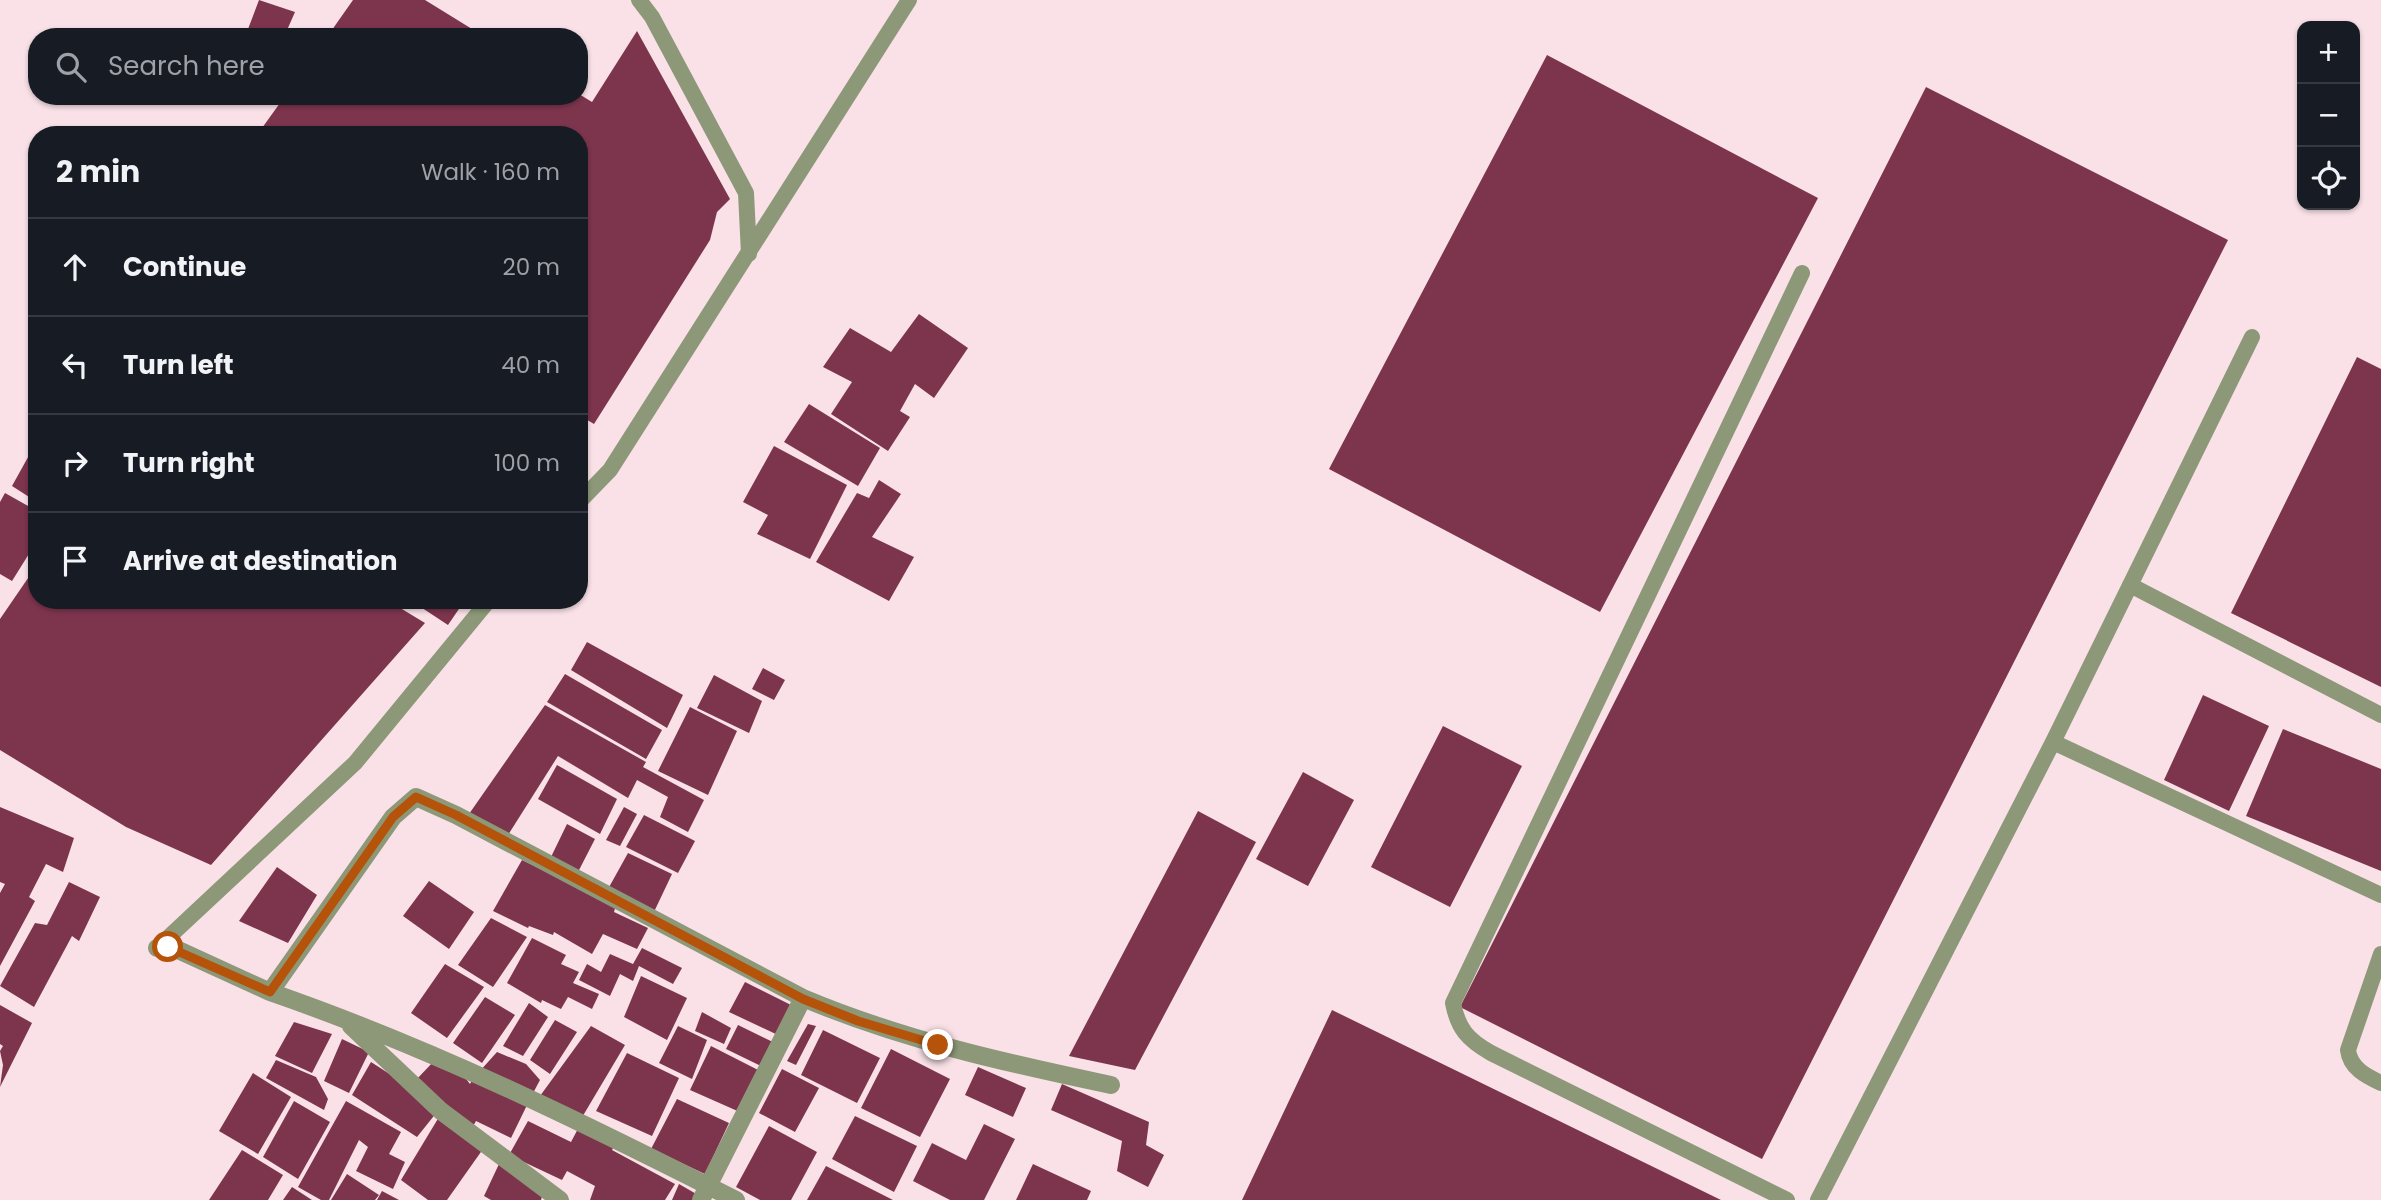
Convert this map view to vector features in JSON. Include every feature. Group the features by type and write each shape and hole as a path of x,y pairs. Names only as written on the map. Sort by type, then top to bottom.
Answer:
{"street":[{"path":"270,992 393,817 416,797 468,821 803,999 858,1021 938,1045 1111,1085"},
{"path":"158,948 176,949 270,992 341,1017 539,1101 705,1193 736,1200"},
{"path":"705,1193 803,999"},
{"path":"341,1017 441,1111 560,1200"}],"lane":[{"path":"639,0 652,17 746,193 749,254"},
{"path":"588,493 610,470 909,0"},
{"path":"1787,1200 1490,1054 1465,1035 1457,1023 1453,1003 1802,273"},
{"path":"1818,1200 2053,742 2252,337"},
{"path":"2130,585 2381,715"},
{"path":"158,948 355,763 482,609"},
{"path":"2053,742 2381,895"},
{"path":"2381,954 2348,1050 2349,1060 2354,1066 2381,1083"}],"building":[{"path":"259,0 295,12 288,28 248,28"},
{"path":"353,0 425,0 470,28 333,28"},
{"path":"637,31 730,199 717,212 710,240 594,424 588,420 588,126 263,126 279,105 588,105 588,100 592,102"},
{"path":"1547,55 1818,198 1600,612 1329,469"},
{"path":"1926,87 2228,240 1762,1159 1460,1007"},
{"path":"919,314 968,348 934,398 915,384 900,411 910,417 888,451 831,414 852,382 823,367 850,328 891,352"},
{"path":"2357,357 2381,369 2381,687 2231,613"},
{"path":"809,404 880,448 858,486 784,442"},
{"path":"774,446 847,485 810,559 757,534 768,515 743,502"},
{"path":"28,457 28,496 12,486"},
{"path":"879,480 901,494 872,537 914,557 889,601 816,562 857,493 869,498"},
{"path":"5,493 28,506 28,555 12,581 0,574 0,502"},
{"path":"28,578 28,609 402,609 425,623 211,865 126,827 0,750 0,619"},
{"path":"424,609 459,609 448,625"},
{"path":"587,642 683,695 667,728 571,670"},
{"path":"763,668 785,680 774,700 752,689"},
{"path":"565,674 662,730 646,759 547,702"},
{"path":"714,675 762,701 749,733 697,708"},
{"path":"2203,695 2269,726 2229,811 2164,780"},
{"path":"545,705 646,762 643,767 704,800 688,832 660,817 668,797 637,780 628,798 558,756 508,835 469,814"},
{"path":"690,707 737,731 708,795 658,771"},
{"path":"1443,726 1522,766 1450,907 1371,867"},
{"path":"2283,729 2381,769 2381,871 2246,816"},
{"path":"557,765 617,799 600,834 538,799"},
{"path":"1303,772 1354,800 1308,886 1256,859"},
{"path":"0,807 74,838 63,872 46,864 29,897 35,901 0,966 0,893 5,884 0,882"},
{"path":"624,807 637,814 620,846 606,840"},
{"path":"1198,811 1256,842 1135,1070 1069,1056"},
{"path":"644,815 695,841 678,873 626,847"},
{"path":"567,824 595,839 578,872 551,857"},
{"path":"628,853 672,874 653,914 608,889"},
{"path":"522,860 616,905 614,912 648,928 637,949 603,934 592,954 554,932 553,935 529,926 528,928 493,911"},
{"path":"277,867 317,895 288,943 239,921"},
{"path":"429,881 474,912 449,949 403,916"},
{"path":"69,882 100,897 79,941 72,936 34,1007 0,986 35,923 47,925"},
{"path":"491,918 527,937 493,987 458,965"},
{"path":"532,938 566,955 561,964 579,972 573,983 599,994 592,1009 568,997 561,1009 542,1000 541,1003 507,983"},
{"path":"642,948 682,968 673,984 639,966 633,981 620,974 610,996 579,980 587,964 601,972 610,954 633,964"},
{"path":"445,964 484,987 447,1038 411,1013"},
{"path":"641,976 687,998 667,1040 624,1017"},
{"path":"745,982 795,1007 780,1036 729,1012"},
{"path":"485,997 515,1015 482,1063 453,1043"},
{"path":"529,1003 548,1017 523,1056 503,1046"},
{"path":"0,1005 32,1023 0,1087 3,1065 0,1051 3,1046 0,1044"},
{"path":"1332,1010 1721,1200 1242,1200"},
{"path":"702,1012 731,1028 724,1044 695,1031"},
{"path":"555,1020 577,1032 550,1074 530,1060"},
{"path":"294,1022 332,1034 312,1073 275,1056"},
{"path":"808,1024 816,1026 796,1065 787,1061"},
{"path":"738,1025 777,1044 765,1068 726,1049"},
{"path":"591,1026 625,1045 581,1119 540,1096"},
{"path":"678,1026 707,1040 692,1079 659,1063"},
{"path":"823,1030 880,1058 857,1103 801,1075"},
{"path":"342,1039 369,1052 349,1093 324,1081"},
{"path":"711,1046 762,1072 742,1113 690,1090"},
{"path":"891,1049 950,1079 920,1137 861,1108"},
{"path":"497,1052 526,1064 540,1080 532,1095 479,1072"},
{"path":"627,1053 679,1078 652,1136 596,1111"},
{"path":"276,1060 316,1077 328,1099 324,1110 266,1078"},
{"path":"434,1061 460,1071 470,1084 474,1077 529,1101 511,1138 476,1121 472,1128 416,1080"},
{"path":"371,1062 416,1091 437,1112 417,1137 352,1095"},
{"path":"978,1067 1026,1088 1013,1117 965,1095"},
{"path":"782,1069 819,1088 795,1132 759,1113"},
{"path":"253,1073 291,1097 258,1154 219,1131"},
{"path":"1062,1084 1149,1122 1146,1145 1164,1155 1148,1187 1117,1171 1122,1141 1051,1110"},
{"path":"677,1099 729,1123 705,1174 651,1149"},
{"path":"294,1101 330,1122 298,1179 263,1157"},
{"path":"346,1101 401,1132 389,1154 405,1162 393,1189 356,1171 368,1147 359,1140 329,1200 321,1200 298,1187"},
{"path":"855,1116 917,1146 894,1192 832,1159"},
{"path":"439,1117 483,1149 447,1200 428,1200 401,1180"},
{"path":"528,1121 571,1142 580,1125 616,1142 612,1150 675,1184 665,1200 590,1200 595,1186 567,1171 562,1180 509,1155"},
{"path":"984,1124 1015,1139 984,1200 950,1200 913,1181 932,1143 966,1160"},
{"path":"769,1126 817,1152 791,1200 760,1200 736,1187"},
{"path":"242,1150 283,1175 268,1200 209,1200"},
{"path":"499,1164 543,1193 541,1200 491,1200 484,1196"},
{"path":"1033,1164 1091,1191 1087,1200 1016,1200"},
{"path":"826,1166 893,1200 807,1200"},
{"path":"347,1174 379,1195 375,1200 331,1200"},
{"path":"679,1184 698,1195 695,1200 672,1200"},
{"path":"292,1187 312,1200 283,1200"},
{"path":"382,1191 399,1200 377,1200"}],"route":[{"path":"168,947 270,992 346,888 393,817 407,802 416,797 456,815 803,999 858,1021 938,1045"}]}
